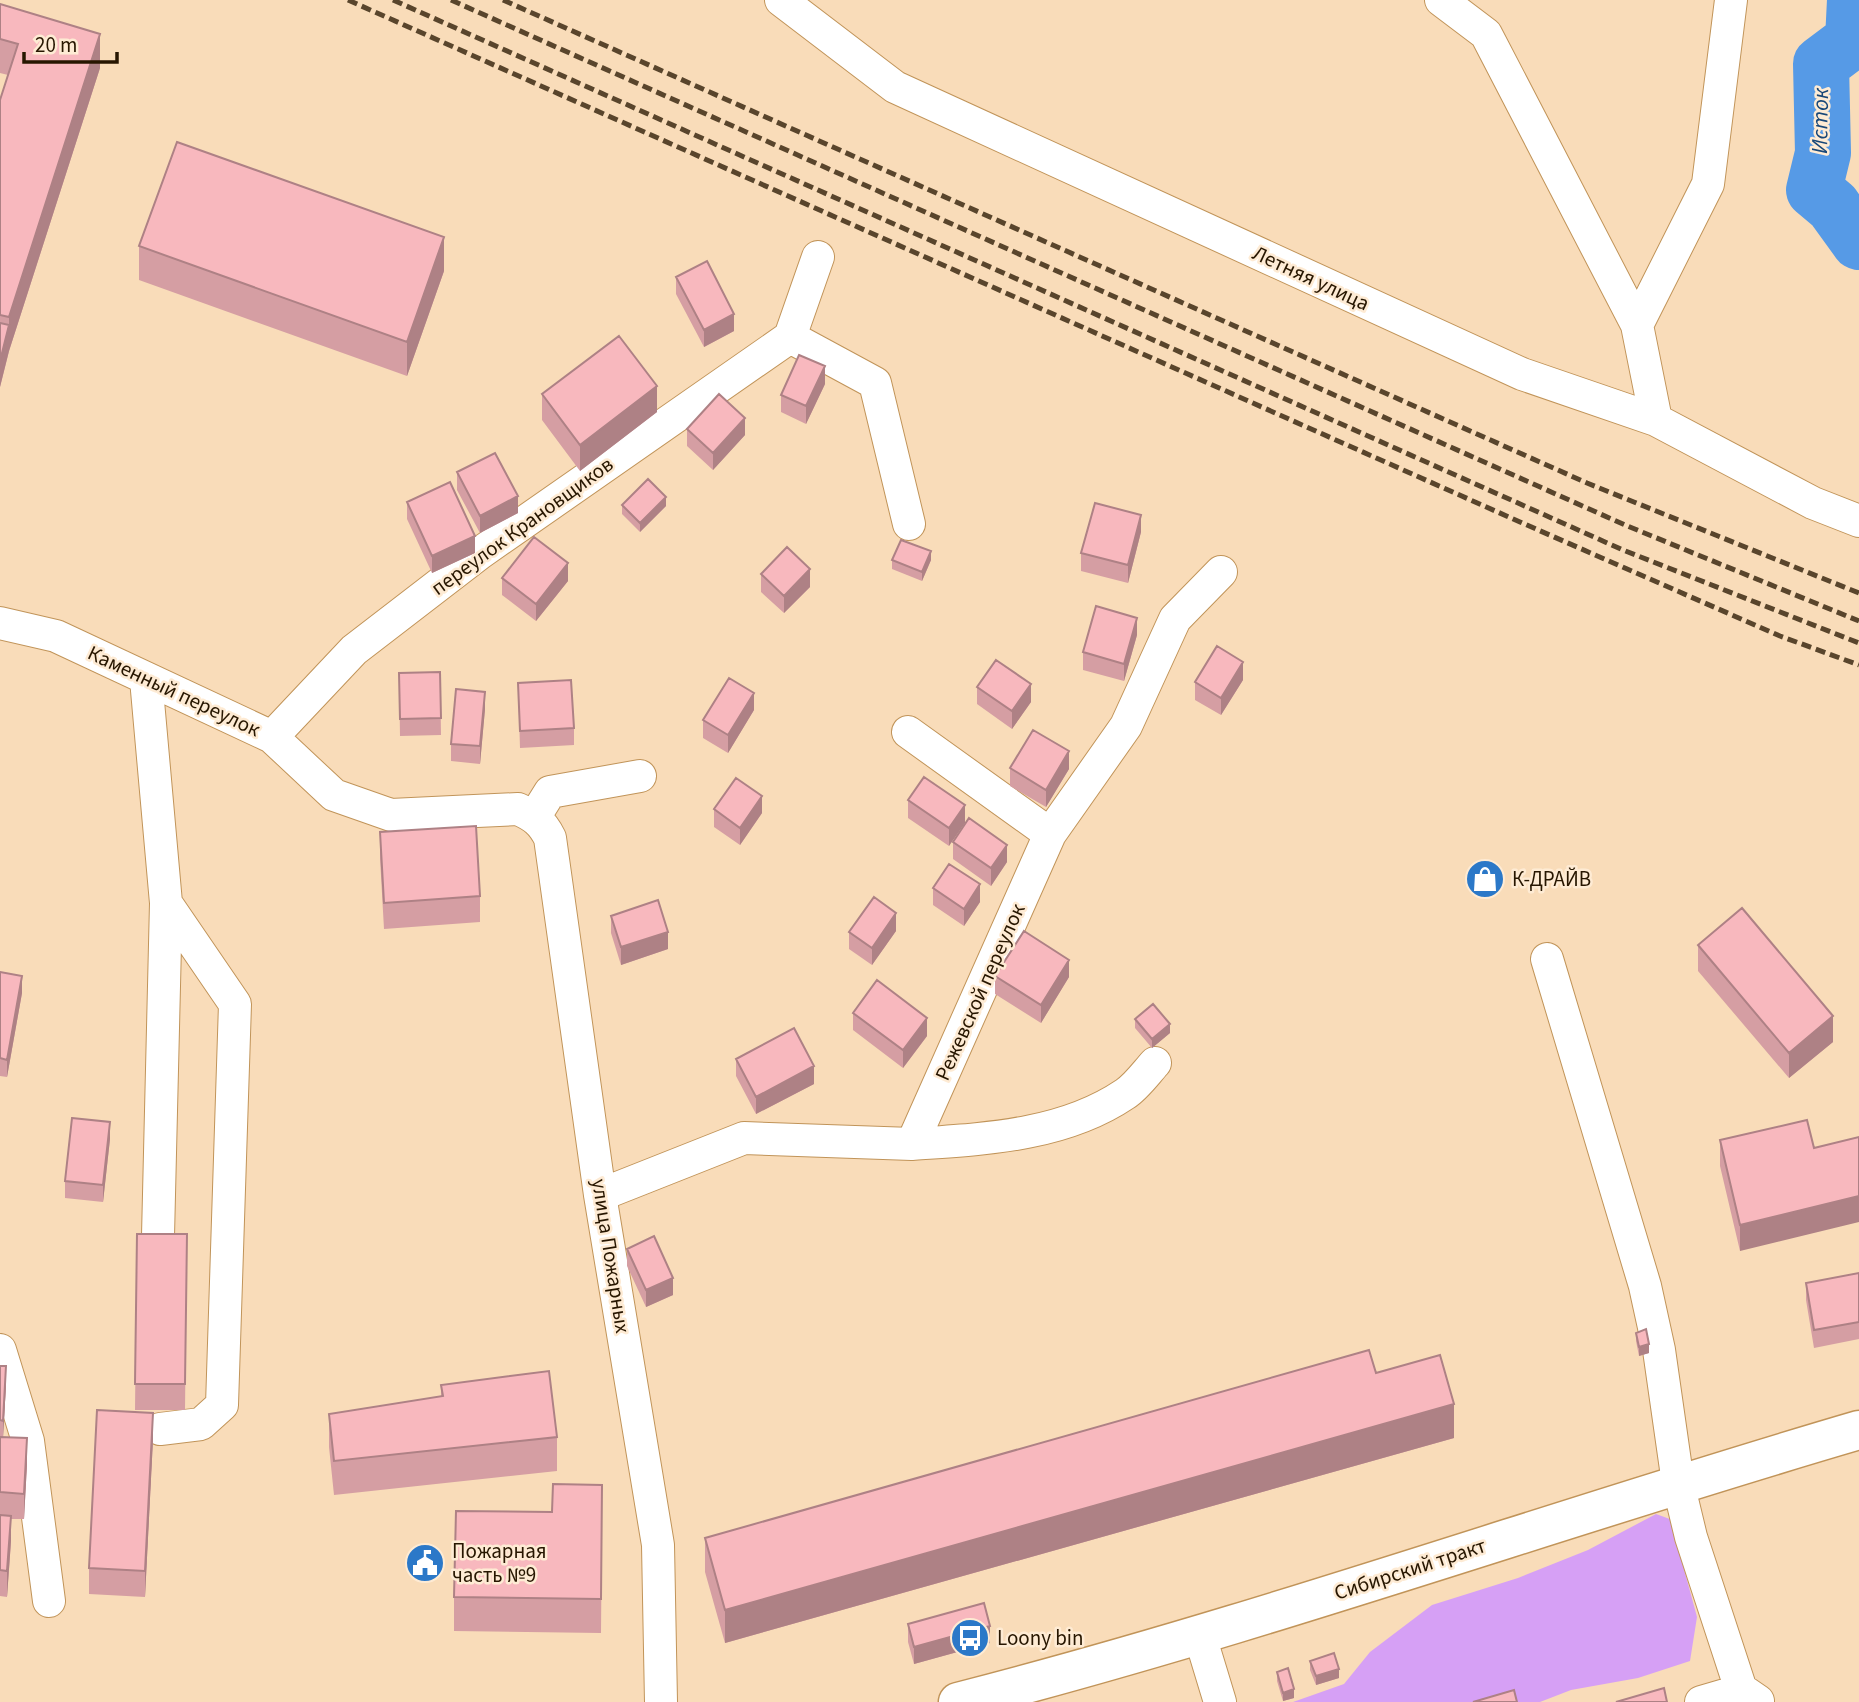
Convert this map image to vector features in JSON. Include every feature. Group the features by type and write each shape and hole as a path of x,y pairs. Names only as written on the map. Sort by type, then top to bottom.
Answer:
{"main road":[{"name":"Сибирский тракт","path":"958,1702 1200,1636 1678,1483 1859,1430"}],"street":[{"name":"Летняя улица","path":"780,0 895,87 1522,374 1656,419 1813,503 1859,522"},
{"path":"1441,0 1486,34 1637,325 1656,419"},
{"path":"1637,325 1708,184 1731,0"},
{"path":"818,257 790,337 875,383 909,524"},
{"name":"переулок Крановщиков","path":"272,737 354,650 469,561 790,337"},
{"name":"Режевской переулок","path":"912,1143 1050,834 1126,726 1175,619 1221,572"},
{"name":"Каменный переулок","path":"0,623 56,636 272,737 334,795 391,815 518,809 535,816"},
{"path":"146,679 166,903 158,1237"},
{"path":"908,732 1050,834"},
{"path":"535,816 550,792 640,776"},
{"name":"улица Пожарных","path":"535,816 550,838 600,1195 658,1545 661,1702"},
{"path":"160,1429 201,1424 222,1405 235,1004 166,903"},
{"path":"1547,959 1645,1286 1659,1350 1678,1483 1691,1537 1748,1698 1701,1702"},
{"path":"600,1195 744,1138 912,1143 999,1138 1068,1122 1127,1094 1155,1063"},
{"path":"0,1350 28,1441 49,1601"},
{"path":"1200,1636 1220,1702"}],"shaded area":[{"path":"1656,1514 1678,1522 1684,1569 1697,1617 1690,1661 1638,1678 1571,1690 1540,1702 1293,1702 1344,1684 1370,1652 1432,1605 1518,1578 1588,1550"}],"building":[{"path":"0,4 100,34 9,317 0,315 0,100 18,44 0,39"},
{"path":"177,142 444,237 407,342 139,246"},
{"path":"707,261 734,314 704,330 676,277"},
{"path":"0,323 9,325 0,361"},
{"path":"619,336 657,386 580,445 542,394"},
{"path":"799,355 825,366 806,406 781,395"},
{"path":"719,394 745,418 713,453 687,429"},
{"path":"495,453 518,496 480,516 457,472"},
{"path":"648,479 666,497 640,523 622,505"},
{"path":"450,482 475,536 432,556 407,502"},
{"path":"1095,503 1141,515 1128,565 1081,553"},
{"path":"534,537 568,563 536,604 502,578"},
{"path":"901,540 931,551 922,572 892,560"},
{"path":"787,547 810,569 784,596 761,574"},
{"path":"1096,606 1137,618 1124,664 1083,652"},
{"path":"1217,646 1243,662 1221,698 1195,682"},
{"path":"996,660 1031,684 1012,711 977,687"},
{"path":"440,672 441,718 400,719 399,673"},
{"path":"729,678 754,693 728,735 703,720"},
{"path":"571,680 574,728 520,731 518,683"},
{"path":"456,689 485,692 480,746 451,744"},
{"path":"1033,730 1069,751 1046,790 1010,768"},
{"path":"924,777 965,805 949,828 908,800"},
{"path":"736,778 762,796 740,828 714,809"},
{"path":"969,818 1007,845 991,868 953,842"},
{"path":"476,826 480,896 384,903 380,832"},
{"path":"949,864 980,884 964,909 933,888"},
{"path":"874,897 896,913 872,948 849,932"},
{"path":"658,900 668,932 621,947 611,916"},
{"path":"1742,908 1833,1016 1789,1053 1698,945"},
{"path":"1024,931 1069,960 1041,1005 995,976"},
{"path":"0,972 22,976 7,1060 0,1058"},
{"path":"877,980 927,1018 903,1050 853,1013"},
{"path":"1153,1004 1170,1024 1152,1039 1135,1019"},
{"path":"794,1028 814,1066 756,1097 736,1059"},
{"path":"72,1118 110,1122 103,1185 65,1181"},
{"path":"1807,1120 1814,1148 1859,1137 1859,1196 1740,1225 1720,1140"},
{"path":"137,1234 187,1234 185,1384 135,1384"},
{"path":"654,1236 673,1278 646,1290 627,1249"},
{"path":"1859,1273 1859,1322 1814,1330 1806,1283"},
{"path":"1646,1329 1649,1344 1639,1347 1636,1333"},
{"path":"1369,1350 1376,1373 1440,1355 1454,1404 725,1610 705,1538"},
{"path":"0,1366 6,1366 3,1421 0,1420"},
{"path":"549,1371 557,1437 334,1461 329,1414 443,1396 441,1385"},
{"path":"97,1410 153,1413 145,1571 89,1568"},
{"path":"0,1437 27,1438 24,1494 0,1492"},
{"path":"553,1484 602,1485 601,1599 454,1597 456,1511 552,1512"},
{"path":"0,1515 11,1516 7,1571 0,1570"},
{"path":"984,1603 990,1626 914,1647 908,1624"},
{"path":"1334,1653 1339,1669 1316,1676 1310,1661"},
{"path":"1288,1668 1294,1689 1283,1693 1277,1672"},
{"path":"1664,1688 1667,1702 1616,1702"},
{"path":"1514,1690 1517,1702 1473,1702"}],"waterway":[{"name":"Исток","path":"1855,0 1853,40 1821,64 1823,153 1814,190 1833,206 1859,242"}],"railway":[{"path":"348,0 1520,522 1780,636 1859,665"},
{"path":"393,0 1623,550 1859,643"},
{"path":"451,0 1625,525 1859,621"},
{"path":"503,0 1587,483 1859,593"}],"place":[{"name":"К-ДРАЙВ","path":"1485,879"},
{"name":"Пожарная часть №9","path":"425,1563"},
{"name":"Loony bin","path":"970,1638"}]}
